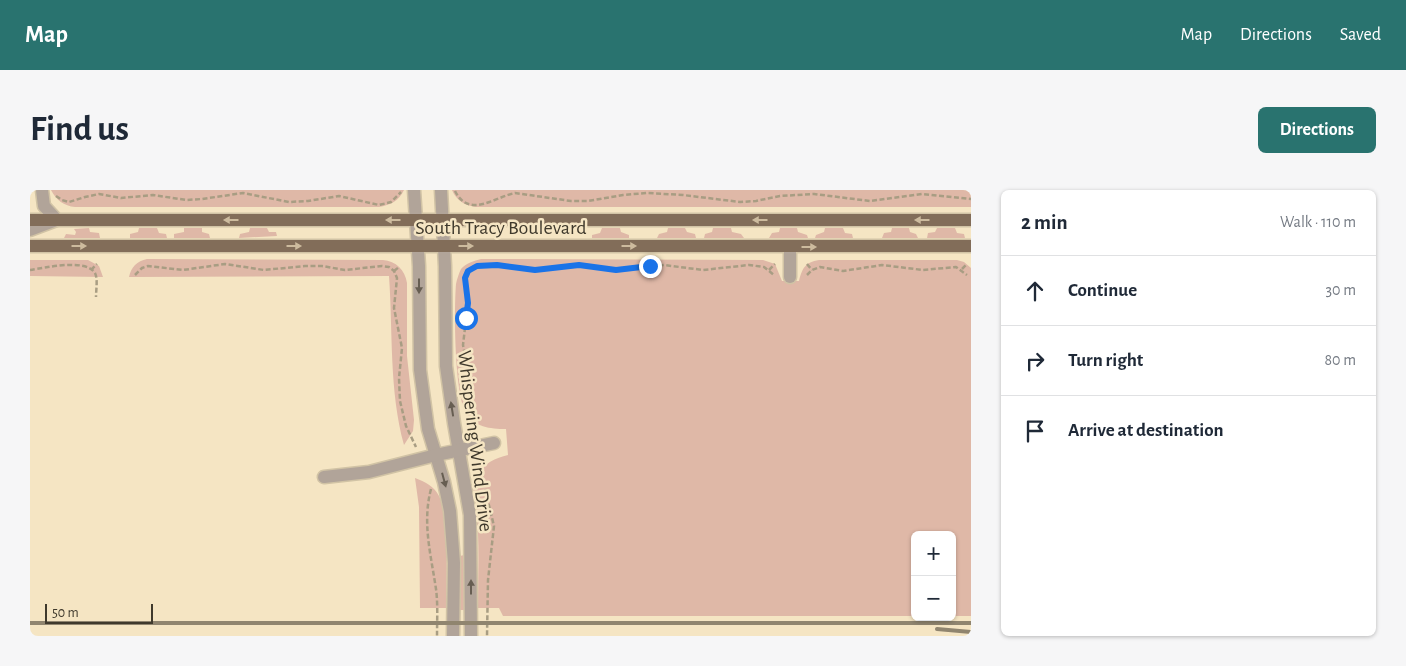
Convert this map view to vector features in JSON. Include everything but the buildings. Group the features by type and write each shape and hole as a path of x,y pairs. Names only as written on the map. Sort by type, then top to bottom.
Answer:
{"main road":[{"name":"South Tracy Boulevard","path":"30,220 971,220"},
{"name":"South Tracy Boulevard","path":"30,246 971,246"}],"street":[{"path":"30,230 57,220 44,206 42,190"},
{"name":"Whispering Wind Drive","path":"414,190 420,370 427,422 444,482 451,520 454,563 454,636"},
{"name":"Whispering Wind Drive","path":"441,190 446,366 470,515 471,636"},
{"path":"790,246 790,277"},
{"path":"324,477 369,472 436,454 494,444"}],"path":[{"path":"53,190 62,200 69,202 99,194 121,198 153,195 186,200 243,193 289,202 339,196 379,205 387,204 399,197 402,190"},
{"path":"454,190 457,197 466,203 475,205 486,204 507,194 515,193 571,201 647,193 740,202 780,196 814,194 870,200 922,194 971,199"},
{"path":"91,270 96,264"},
{"path":"135,275 142,268 148,266 183,270 225,264 264,270 314,265 352,270 382,266 389,267 394,271 397,281 394,301 395,316 402,348 399,386 400,400 406,426 411,435"},
{"path":"769,270 775,264"},
{"path":"806,264 812,270"},
{"path":"962,269 967,264"},
{"path":"30,270 60,265 83,267 91,270 96,276 96,296"},
{"path":"471,420 474,414 472,389 463,345 467,311 465,278 468,271 477,266 490,265 535,270 579,265 616,270 655,265 704,270 749,265 764,267 774,275"},
{"path":"807,275 812,270 820,267 843,270 882,265 895,265 916,270 956,267 962,269 967,275"},
{"path":"464,266 468,271"},
{"path":"394,271 399,267"},
{"path":"480,470 494,526 487,588 487,636"},
{"path":"432,486 427,510 427,530 437,596 437,636"}],"shaded area":[{"path":"51,190 404,190 394,202 379,207 75,207 61,202"},
{"path":"452,190 971,190 971,207 475,207 461,202"},
{"path":"89,228 90,232 99,233 100,238 64,238 66,234 75,235 74,229"},
{"path":"139,228 157,228 159,233 166,234 167,238 130,238 130,234 138,232"},
{"path":"184,228 202,228 202,232 209,234 210,238 174,238 174,234 184,232"},
{"path":"250,228 267,228 269,232 276,232 277,236 239,238 240,234 249,232"},
{"path":"602,228 620,228 621,232 629,235 629,238 592,238 592,235 600,233"},
{"path":"668,228 685,228 687,232 695,234 696,238 657,238 659,234 667,232"},
{"path":"713,228 731,228 732,232 741,234 744,238 704,238 705,234 712,232"},
{"path":"780,228 797,228 798,232 807,235 808,238 769,238 772,233 779,232"},
{"path":"825,228 843,228 845,233 852,234 853,238 815,238 816,235 824,232"},
{"path":"892,228 909,228 910,232 916,234 918,238 882,238 884,233 891,232"},
{"path":"937,228 955,228 957,233 964,234 965,238 927,238 928,233 935,232"},
{"path":"147,259 383,260 396,264 404,274 407,283 407,356 414,420 413,431 404,445 396,403 392,361 389,276 129,277 135,265"},
{"path":"481,259 763,260 775,264 782,281 799,281 801,273 807,264 819,260 957,260 964,262 971,268 971,616 956,616 956,531 911,531 911,616 503,616 499,608 478,608 478,543 474,497 475,483 477,476 486,464 508,455 506,429 488,428 469,418 462,403 459,388 455,331 456,284 461,269 470,262"},
{"path":"30,260 88,260 99,266 103,277 30,276"},
{"path":"415,478 435,490 439,496 445,518 447,550 446,608 420,608 419,507"},
{"path":"464,555 465,610 460,610 460,556"}],"railway":[{"path":"30,623 971,623"},
{"path":"937,629 971,632"}],"route":[{"path":"466,318 468,303 465,278 468,271 477,266 497,265 535,270 579,265 616,270 650,266"}]}
